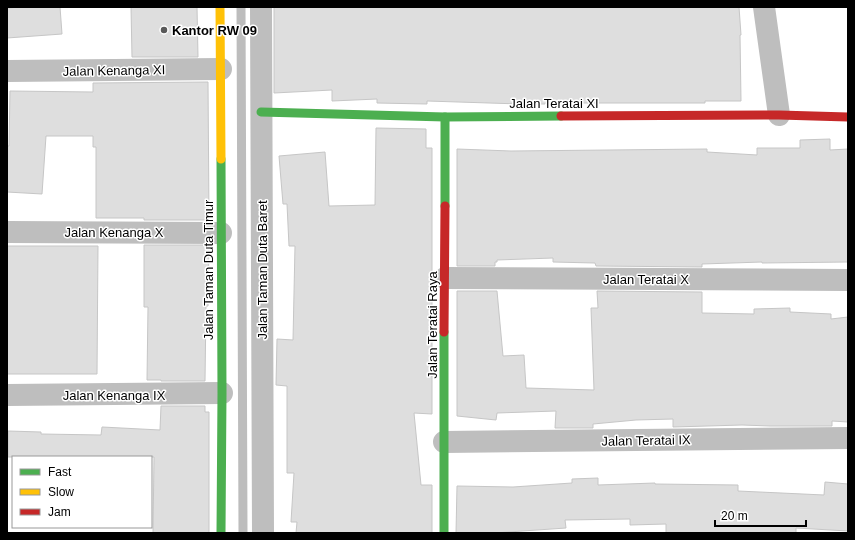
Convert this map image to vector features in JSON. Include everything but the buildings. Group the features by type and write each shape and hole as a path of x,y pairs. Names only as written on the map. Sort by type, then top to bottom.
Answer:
{"street":[{"name":"Jalan Taman Duta Timur","path":"220,7 222,393 221,533"},
{"name":"Jalan Taman Duta Baret","path":"261,7 263,533"},
{"path":"764,7 779,115"},
{"name":"Jalan Kenanga XI","path":"7,71 221,69"},
{"name":"Jalan Teratai XI","path":"261,112 445,117 779,115 848,117"},
{"name":"Jalan Teratai Raya","path":"444,533 445,117"},
{"name":"Jalan Kenanga X","path":"7,232 221,233"},
{"name":"Jalan Teratai X","path":"445,278 848,280"},
{"name":"Jalan Kenanga IX","path":"7,395 222,393"},
{"name":"Jalan Teratai IX","path":"444,442 848,438"}],"waterway":[{"path":"241,7 243,533"}],"traffic: fast":[{"path":"261,112 445,117 561,116"},
{"path":"445,117 445,206"},
{"path":"221,159 221,533"},
{"path":"444,332 444,533"}],"traffic: slow":[{"path":"220,7 221,159"}],"traffic: jam":[{"path":"561,116 779,115 848,117"},
{"path":"444,332 445,206"}],"place":[{"name":"Kantor RW 09","path":"164,30"}]}
